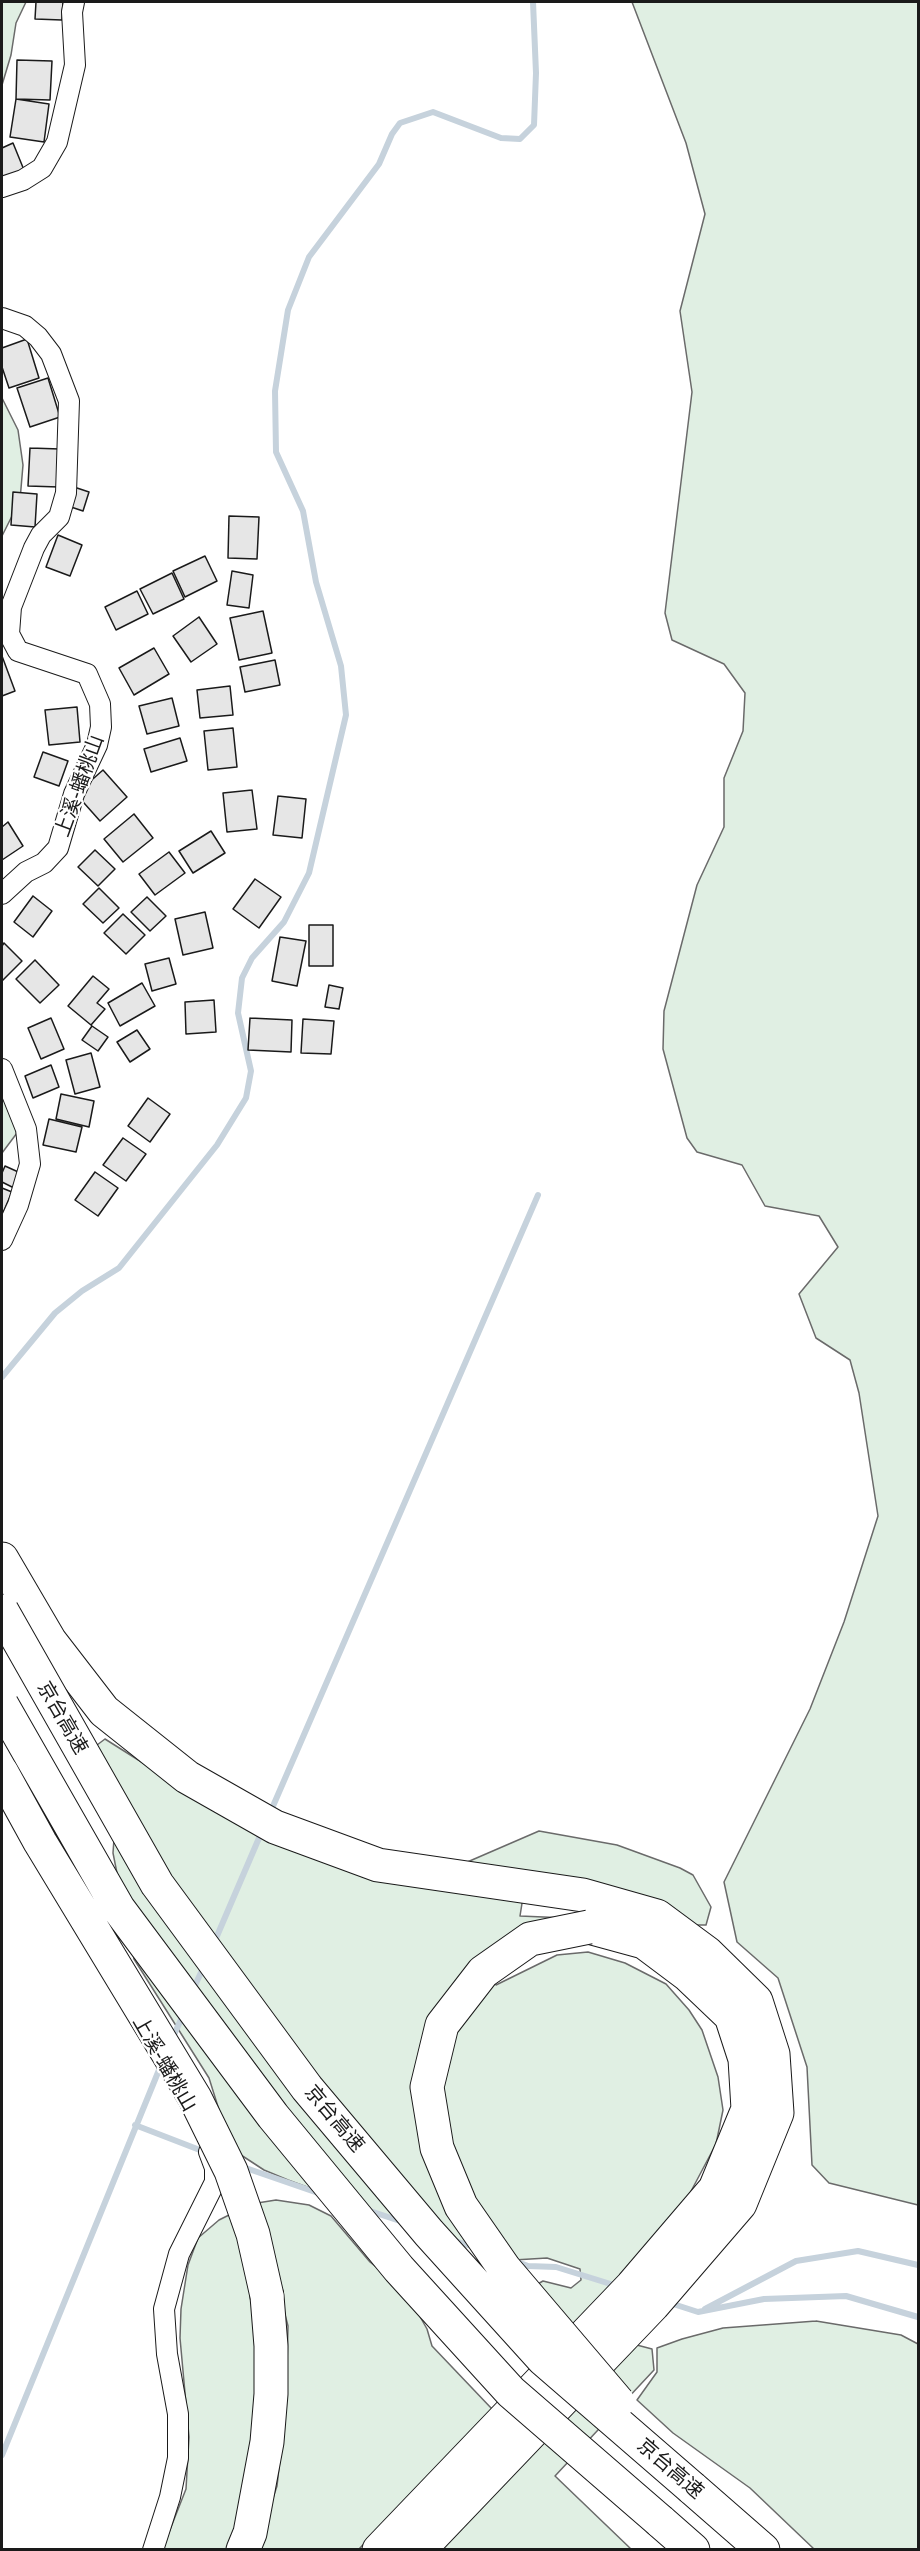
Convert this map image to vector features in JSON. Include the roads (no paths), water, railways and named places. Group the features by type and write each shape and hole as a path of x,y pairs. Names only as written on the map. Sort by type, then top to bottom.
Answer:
{"highway":[{"path":"2,1558 50,1641 104,1711 187,1778 275,1827 378,1865 584,1895 657,1916 707,1953 756,2001 773,2054 777,2113 740,2204 653,2305 419,2550"},
{"name":"京台高速","path":"2,1611 157,1884 307,2088 429,2233 543,2359 763,2550"},
{"path":"2,1705 118,1908 273,2116 399,2269 511,2392 693,2550"},
{"path":"2,1773 40,1842 195,2098 231,2171 253,2234 267,2296 271,2346 271,2394 267,2442 250,2533 243,2550"},
{"path":"379,2550 632,2286 715,2189 748,2109 745,2059 731,2016 688,1975 644,1942 589,1927 530,1939 483,1972 442,2025 427,2087 437,2148 461,2206 504,2268 692,2488"}],"street":[{"path":"2,187 23,180 42,168 57,142 75,65 72,12 74,2"},
{"name":"上溪-蟠桃山","path":"2,318 25,326 38,337 51,354 69,401 66,493 59,517 41,535 34,548 11,607 9,634 18,651 87,674 100,704 101,727 97,746 74,794 58,848 44,863 26,872 2,894"},
{"path":"2,1069 26,1129 30,1164 18,1205 2,1240"},
{"name":"上溪-蟠桃山","path":"2,1773 106,1968 186,2094 215,2168 215,2182 178,2253 164,2308 167,2354 178,2414 178,2458 170,2497 153,2550"}],"waterway":[{"path":"2,1377 55,1313 82,1291 119,1268 217,1145 246,1098 251,1071 238,1013 242,978 252,958 284,922 309,873 346,715 341,666 316,582 303,511 276,452 275,391 288,310 309,257 379,164 392,134 400,123 433,112 501,138 520,139 534,125 536,73 533,2"},
{"path":"270,1813 538,1195"},
{"path":"214,1943 262,1831"},
{"path":"192,1992 204,1966"},
{"path":"172,2039 184,2013"},
{"path":"2,2455 161,2065"},
{"path":"135,2125 205,2152"},
{"path":"240,2166 321,2194"},
{"path":"367,2210 403,2222"},
{"path":"452,2240 474,2247"},
{"path":"705,2309 796,2261 858,2251 918,2265"},
{"path":"515,2261 528,2266 556,2267 617,2286"},
{"path":"667,2302 698,2312 764,2299 846,2296 918,2317"}]}
